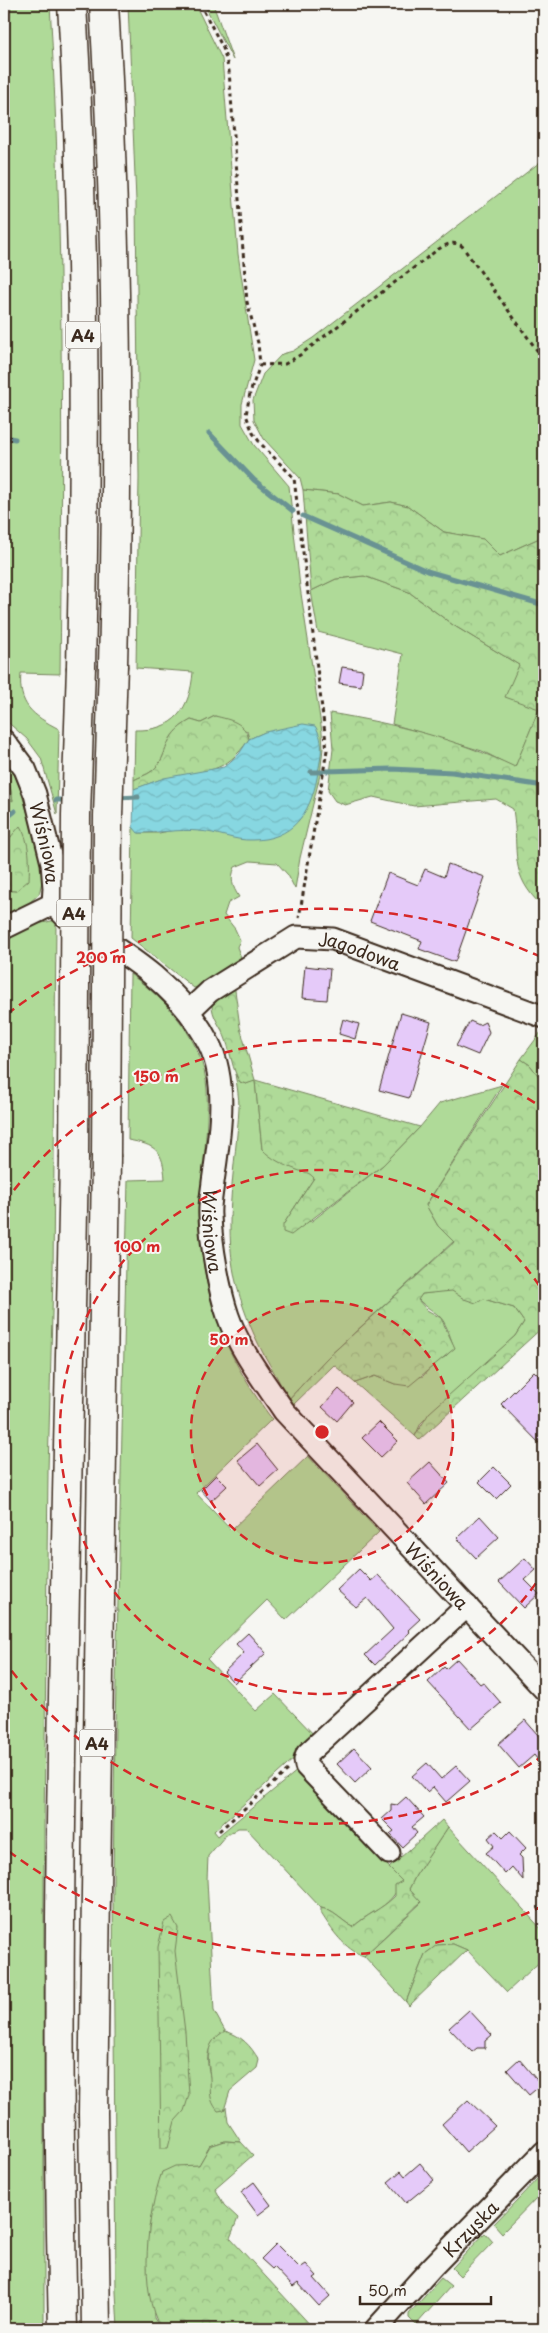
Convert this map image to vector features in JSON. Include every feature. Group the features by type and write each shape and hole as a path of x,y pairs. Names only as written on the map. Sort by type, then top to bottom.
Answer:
{"highway":[{"name":"A4","path":"63,2329 60,2115 62,1824 74,1159 76,805 84,468 78,138 72,4"},
{"name":"A4","path":"96,2329 92,2113 106,1157 108,816 116,556 115,335 111,148 104,4"}],"street":[{"name":"Wiśniowa","path":"4,741 25,769 35,794 52,863 53,904 64,915 160,980 189,1012 209,1045 215,1062 221,1118 210,1215 218,1272 228,1317 250,1361 284,1411 544,1689"},
{"path":"4,928 53,904"},
{"name":"Jagodowa","path":"189,1012 210,991 296,937 333,939 544,1017"},
{"path":"389,1853 306,1766 305,1760 307,1754 468,1606"},
{"name":"Krzyska","path":"376,2329 432,2267 544,2152"}],"path":[{"path":"200,4 223,48 229,71 247,302 258,344 260,365 250,393 246,415 253,433 261,444 294,478 327,750 296,937"},
{"path":"260,365 285,364 300,355 437,250 456,242 462,246 544,360"},
{"path":"219,1831 294,1765 305,1760"}],"green space":[{"path":"11,4 50,4 60,255 62,507 60,674 21,673 21,684 25,701 34,714 59,729 57,814 41,758 27,739 4,719 4,78"},
{"path":"128,4 195,4 222,59 238,254 254,360 242,404 242,424 254,445 289,486 300,587 322,732 323,748 320,775 300,858 295,889 288,875 277,863 250,861 235,867 232,882 239,897 228,903 224,915 235,929 240,940 237,947 242,960 204,985 194,988 131,938 133,827 139,833 159,833 179,829 204,831 265,732 249,739 247,731 215,716 201,723 191,720 174,733 158,765 150,772 134,780 135,730 161,727 178,715 188,697 193,672 136,668 139,478 136,201"},
{"path":"204,4 213,4 233,60"},
{"path":"544,159 544,536 500,556 483,539 444,532 408,506 391,502 363,506 339,494 303,490 300,478 264,439 254,420 253,400 263,374 282,354 293,351 313,338"},
{"path":"303,490 339,494 363,506 391,502 408,506 444,532 483,539 500,556 544,536 544,908 532,896 520,873 517,862 513,809 496,799 414,806 373,797 345,805 335,801 328,791 333,749 330,713 424,733 470,748 515,767 539,709 505,697 519,665 453,625 409,592 364,576 336,579 311,591"},
{"path":"364,576 409,592 453,625 519,665 539,709 515,768 482,751 392,724 403,654 318,632 311,591 336,579"},
{"path":"215,716 240,725 247,733 249,739 232,759 214,769 163,779 134,789 134,780 150,772 158,765 170,739 181,726 191,720 201,723"},
{"path":"4,758 10,764 6,766 13,801 4,796"},
{"path":"4,764 10,764 20,788 45,870 39,894 28,904 4,916 4,890 16,891 11,836 4,845 4,796 13,800"},
{"path":"20,826 28,845 29,880 16,891 4,890 4,845"},
{"path":"56,920 53,1274 48,1472 44,1828 44,2329 4,2329 4,939 28,926"},
{"path":"130,974 158,997 182,1024 199,1055 207,1090 201,1233 204,1267 215,1314 223,1336 244,1378 272,1419 196,1493 231,1530 308,1456 379,1532 286,1620 267,1600 207,1659 256,1711 275,1694 317,1738 214,1831 218,1836 298,1770 402,1881 392,1898 353,1927 333,1913 321,1908 246,1828 238,1828 225,1836 208,1856 207,1880 214,2011 225,2031 215,2039 210,2048 208,2068 224,2110 226,2107 228,2122 241,2142 225,2141 210,2146 199,2165 162,2172 149,2227 154,2318 161,2329 118,2329 116,2292 113,1890 128,1180 165,1179 162,1161 156,1150 145,1144 128,1140"},
{"path":"234,983 240,1027 255,1080 420,1127 383,1165 291,1235 283,1232 283,1225 314,1178 308,1173 287,1166 269,1156 262,1149 255,1081 246,1084 240,1082 237,1077 226,1040 212,1008 212,1003"},
{"path":"544,1028 544,1083 530,1065 521,1059"},
{"path":"521,1059 530,1065 544,1083 544,1326 419,1440 415,1436 429,1413 515,1336 524,1322 514,1308 484,1299 476,1303 464,1299 452,1291 422,1294 418,1300 427,1310 441,1318 455,1348 409,1386 395,1384 375,1376 355,1383 334,1365 291,1407 288,1400 326,1359 454,1242 438,1226 426,1205"},
{"path":"235,1074 240,1082 246,1084 255,1080 262,1149 298,1170 309,1172 314,1178 283,1225 312,1221 383,1165 420,1127 440,1103 502,1085 426,1205 438,1226 454,1241 326,1359 288,1400 254,1335 243,1307 235,1278 230,1235 230,1214 239,1108"},
{"path":"452,1290 464,1299 484,1299 514,1308 524,1322 515,1336 421,1423 415,1436 355,1383 375,1376 395,1384 423,1376 435,1362 445,1357 454,1348 447,1328 439,1316 418,1299 422,1294"},
{"path":"442,1820 448,1827 416,1875 409,1889 421,1902 364,1956 351,1949 329,1926 321,1913 321,1908 333,1913 353,1927 385,1905 395,1896 395,1885 402,1881 389,1868"},
{"path":"448,1827 544,1932 544,1958 507,1992 467,1950 453,1944 438,1945 425,1954 406,2002 364,1956 421,1903 409,1889 416,1875"},
{"path":"172,1917 178,1928 175,1951 185,2032 189,2095 184,2111 175,2121 168,2148 161,2148 158,1947 164,1922"},
{"path":"453,1944 467,1950 409,2006 406,2002 425,1954 437,1945"},
{"path":"225,2031 245,2042 259,2060 257,2068 230,2091 224,2110 218,2111 211,2095 208,2057 210,2046"},
{"path":"225,2141 241,2142 253,2155 215,2188 224,2205 238,2218 230,2238 314,2329 200,2329 194,2327 190,2329 161,2329 149,2294 147,2252 152,2209 162,2172 175,2166 199,2165 210,2146"},
{"path":"541,2175 544,2178 544,2190 502,2233 494,2224"},
{"path":"485,2233 493,2242 460,2276 452,2268"},
{"path":"441,2278 451,2286 416,2325 409,2318 409,2314"}],"water":[{"path":"303,724 315,726 320,739 321,758 310,803 297,822 288,830 266,839 246,840 184,830 138,833 133,827 134,789 164,778 224,767 239,754 249,739 265,732"}],"building":[{"path":"342,667 363,670 361,686 339,683"},
{"path":"448,864 485,877 455,962 419,949 422,941 370,921 388,873 418,885 425,869 444,877"},
{"path":"305,966 330,969 327,1000 302,998"},
{"path":"401,1013 431,1022 409,1098 379,1090"},
{"path":"343,1019 359,1024 355,1039 339,1034"},
{"path":"470,1021 479,1025 485,1022 489,1032 478,1055 456,1046"},
{"path":"534,1371 544,1381 544,1448 501,1404"},
{"path":"339,1389 353,1402 337,1421 322,1407"},
{"path":"379,1422 398,1441 381,1457 362,1438"},
{"path":"257,1444 278,1470 260,1486 238,1460"},
{"path":"430,1462 449,1483 426,1504 407,1483"},
{"path":"494,1467 511,1484 496,1499 479,1482"},
{"path":"216,1475 227,1486 211,1501 201,1490"},
{"path":"480,1516 499,1537 476,1558 457,1538"},
{"path":"525,1558 536,1570 525,1580 539,1594 524,1608 499,1582"},
{"path":"359,1569 371,1581 378,1575 420,1619 408,1630 410,1632 375,1665 365,1655 393,1629 367,1598 356,1607 337,1590"},
{"path":"248,1633 266,1653 234,1683 224,1672 244,1653 236,1644"},
{"path":"457,1659 480,1684 483,1682 501,1703 471,1729 428,1682 444,1667 446,1669"},
{"path":"525,1720 544,1742 544,1768 534,1755 519,1768 498,1744"},
{"path":"354,1748 372,1767 355,1783 337,1764"},
{"path":"427,1763 441,1779 456,1766 470,1781 446,1802 433,1787 427,1792 412,1776"},
{"path":"406,1797 424,1817 412,1827 417,1833 402,1847 390,1834 394,1831 382,1819 391,1811 391,1804 397,1805"},
{"path":"496,1831 503,1838 510,1831 526,1848 519,1855 522,1858 523,1880 512,1867 505,1874 486,1853 494,1846 488,1838"},
{"path":"469,2010 492,2035 485,2041 485,2048 477,2048 472,2052 449,2028"},
{"path":"519,2059 541,2085 529,2095 507,2070"},
{"path":"468,2100 495,2126 466,2152 442,2124"},
{"path":"420,2163 434,2180 406,2203 388,2182 401,2171 405,2176"},
{"path":"254,2182 271,2205 258,2215 241,2192"},
{"path":"276,2244 300,2268 306,2264 317,2276 314,2278 330,2296 319,2306 298,2283 293,2287 274,2267 272,2269 261,2259"}],"waterway":[{"path":"209,433 254,480 293,511"},
{"path":"4,437 15,439"},
{"path":"303,516 427,571 544,605"},
{"path":"326,771 392,769 452,772 544,786"},
{"path":"311,772 322,772"},
{"path":"117,798 138,797"},
{"path":"56,800 68,800"},
{"path":"4,820 15,811"}]}
